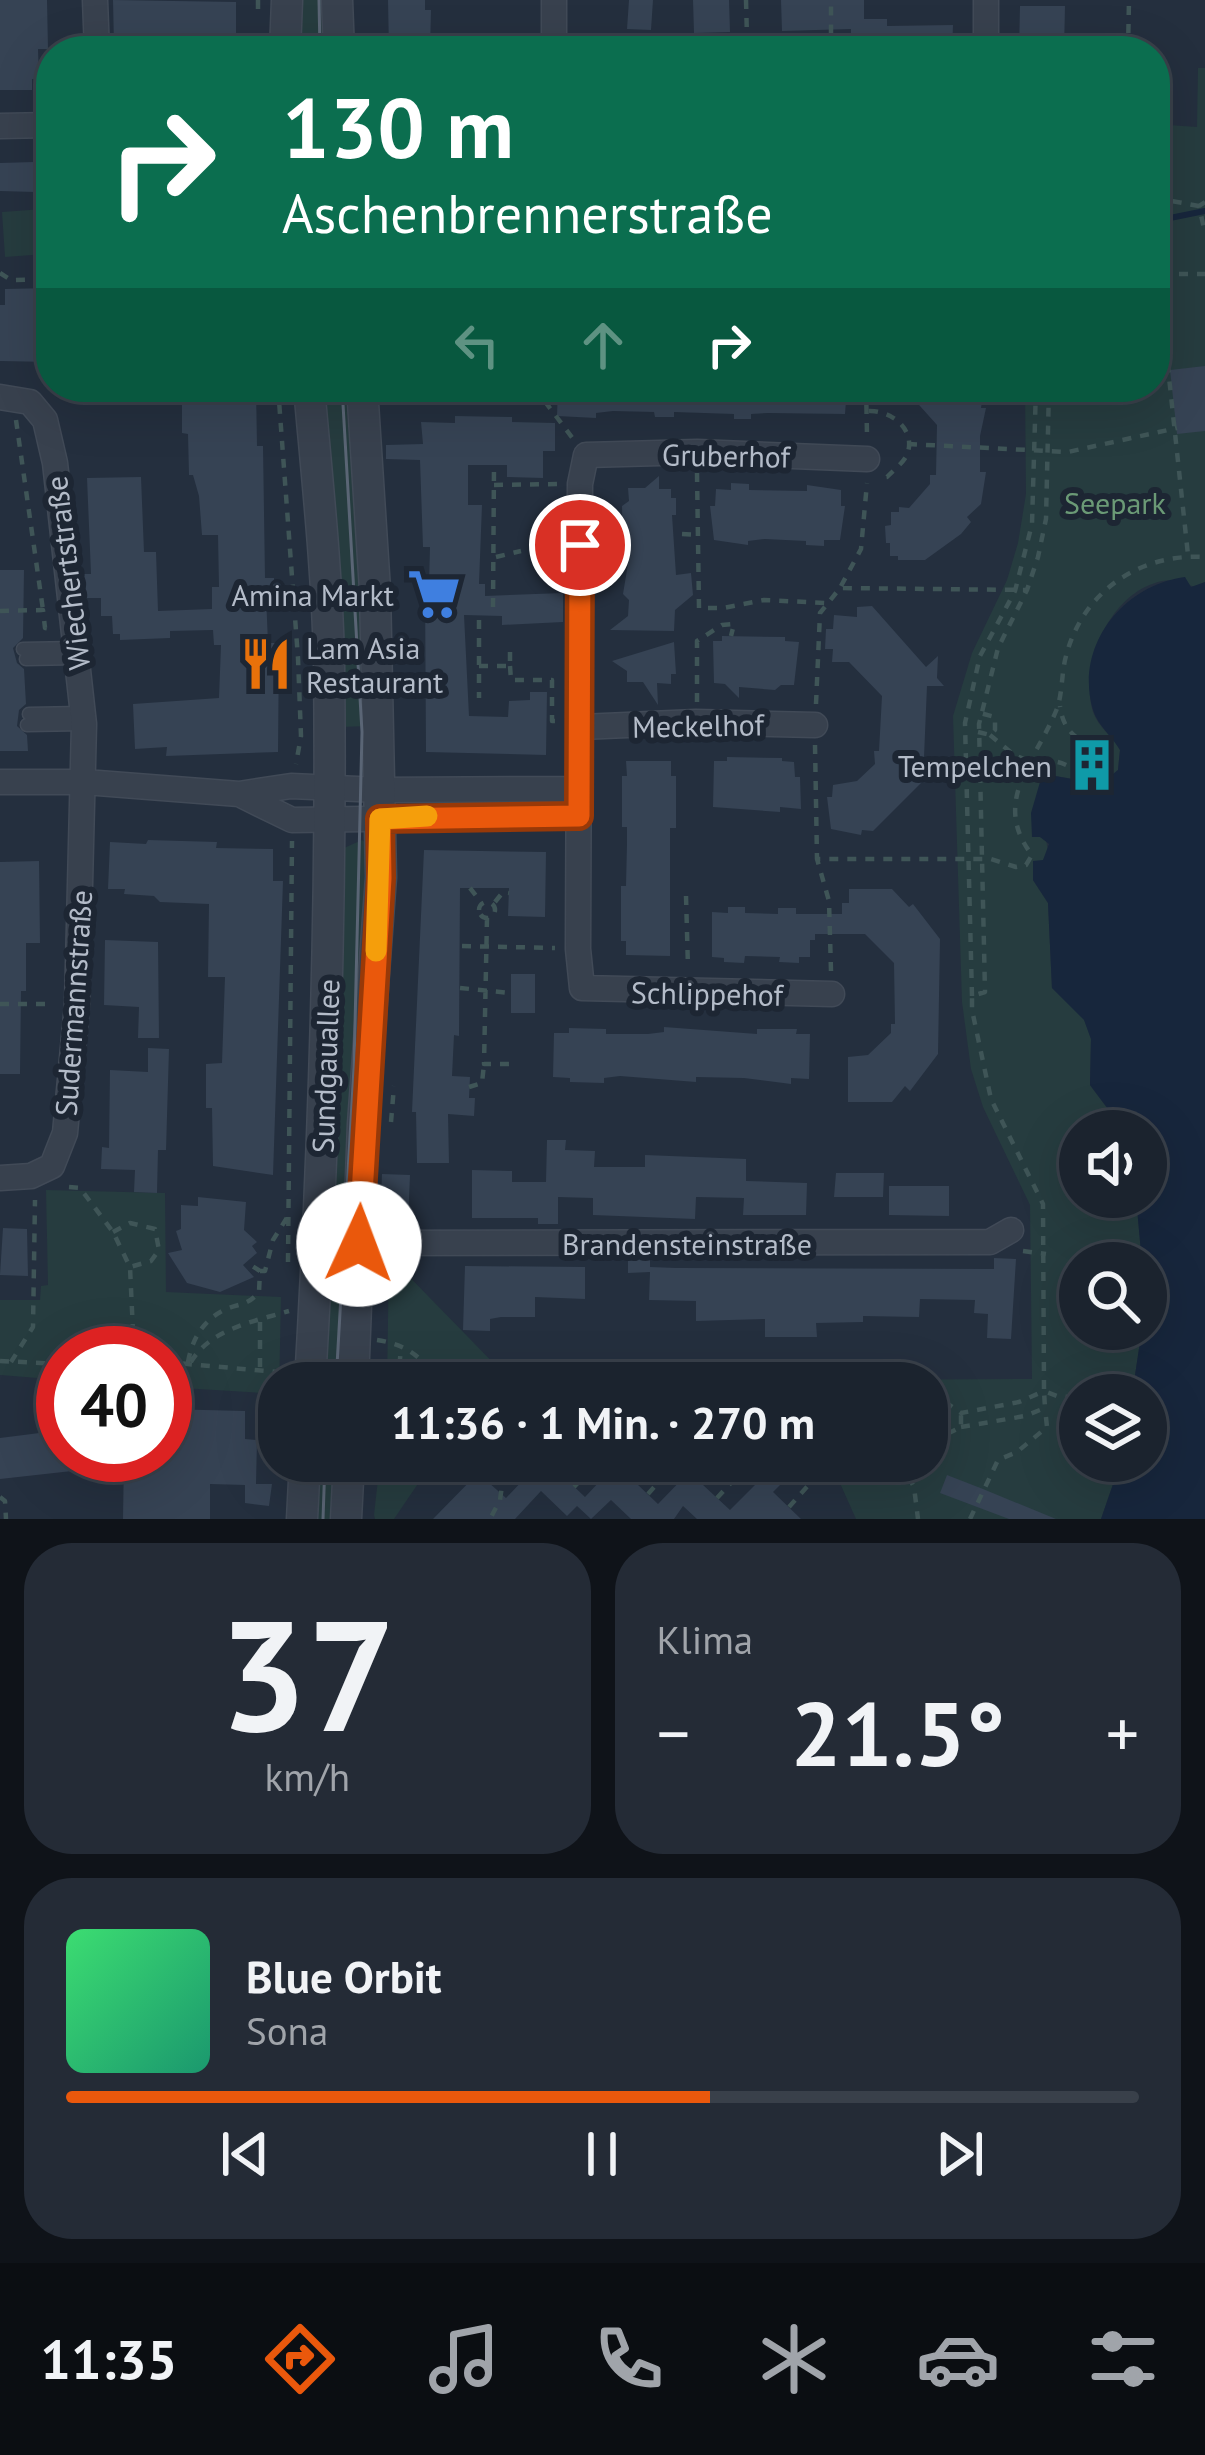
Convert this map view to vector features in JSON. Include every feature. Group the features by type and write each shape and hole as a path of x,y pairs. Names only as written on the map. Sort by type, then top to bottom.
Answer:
{"street":[{"path":"95,0 96,36"},
{"path":"286,36 287,0"},
{"path":"337,0 338,36"},
{"path":"554,0 554,36"},
{"path":"986,0 986,36"},
{"path":"0,126 36,125"},
{"name":"Wiechertstraße","path":"6,397 30,402 49,432 78,646 85,782"},
{"name":"Sundgauallee","path":"299,1362 327,1042 332,820 324,562 310,402"},
{"name":"Sundgauallee","path":"354,1362 381,878 371,402"},
{"name":"Gruberhof","path":"586,455 697,452 867,459"},
{"path":"578,949 580,484 586,455"},
{"name":"Meckelhof","path":"581,723 815,725"},
{"path":"0,782 85,782 238,794 291,786 329,787 380,804 579,816"},
{"name":"Sudermannstraße","path":"32,1176 52,1166 65,1133 77,1005 85,782"},
{"path":"238,794 292,820 332,820 380,804 578,788"},
{"name":"Schlippehof","path":"578,949 582,988 832,994"},
{"path":"0,1178 32,1176"},
{"name":"Brandensteinstraße","path":"359,1244 990,1242 1012,1230"},
{"path":"302,1519 304,1482"},
{"path":"346,1519 348,1482"}],"lane":[{"path":"25,654 78,646"},
{"path":"28,719 83,719"}],"path":[{"path":"746,0 748,36"},
{"path":"830,0 831,36"},
{"path":"1128,36 1129,0"},
{"path":"1170,200 1201,205 1204,230"},
{"path":"0,274 11,280 36,279"},
{"path":"1170,274 1205,274"},
{"path":"1170,394 1188,556"},
{"path":"6,397 46,628 78,646"},
{"path":"279,402 301,736 291,786"},
{"path":"545,402 586,455"},
{"path":"866,402 867,459"},
{"path":"972,1010 965,723 980,656 1015,591 1032,524 1036,402"},
{"path":"972,996 985,992 978,728 998,648 1028,590 1046,518 1049,402"},
{"path":"832,994 829,901 817,859 815,725 820,613 861,550 867,478 887,478 907,456 908,444 892,414 866,411"},
{"path":"908,444 1068,452 1174,428"},
{"path":"697,452 698,608 764,600 826,603"},
{"path":"493,607 494,465"},
{"path":"494,485 580,484"},
{"path":"682,534 698,535"},
{"path":"496,556 521,551"},
{"path":"817,859 982,859 1025,866 1033,855 1013,818 1014,800 1060,700 1074,633 1101,594 1120,578 1167,557 1205,556"},
{"path":"840,588 1028,590"},
{"path":"0,611 43,610"},
{"path":"479,620 479,698"},
{"path":"696,722 697,641 722,625 734,624 731,636"},
{"path":"511,652 511,680 552,680 552,721 581,723"},
{"path":"479,666 510,666"},
{"path":"1022,784 1035,769 1051,762 1070,765 1092,780 1108,770 1108,756 1068,731 1060,700"},
{"path":"980,713 995,717 990,735"},
{"path":"965,723 1029,761"},
{"path":"1084,757 1097,753 1108,770"},
{"path":"288,1264 292,820"},
{"path":"470,888 482,903 493,904"},
{"path":"493,904 503,892 508,893"},
{"path":"686,896 688,993"},
{"path":"482,903 480,914 487,918"},
{"path":"470,1087 482,1083 487,918 495,911 493,904"},
{"path":"462,946 578,949"},
{"path":"460,988 511,993"},
{"path":"0,1004 77,1005"},
{"path":"484,1064 510,1064"},
{"path":"11,1362 33,1327 32,1176"},
{"path":"69,1187 80,1188 113,1232 130,1267 133,1326"},
{"path":"246,1262 265,1271 273,1240 288,1216"},
{"path":"113,1232 130,1223 155,1229 159,1250 151,1262 130,1267"},
{"path":"192,1340 224,1310 245,1305 259,1292 260,1271"},
{"path":"192,1358 219,1335 289,1311"},
{"path":"260,1319 260,1362"},
{"path":"377,1340 401,1345 420,1362"},
{"path":"400,1362 401,1345"},
{"path":"285,1358 287,1362"},
{"path":"0,1360 36,1363"},
{"path":"192,1362 258,1370"},
{"path":"970,1519 998,1460 1017,1452 1048,1427 1044,1391 1059,1396"},
{"path":"948,1404 961,1413 961,1427"},
{"path":"948,1432 1045,1408"},
{"path":"490,1519 500,1500 502,1482"},
{"path":"574,1487 579,1482"},
{"path":"647,1494 658,1482"},
{"path":"717,1498 732,1482"},
{"path":"789,1508 811,1482"},
{"path":"912,1482 918,1519"},
{"path":"0,1496 6,1519"}],"green space":[{"path":"294,0 330,0 330,36 292,36"},
{"name":"Seepark","path":"1198,68 1205,68 1205,582 1197,588 1175,580 1151,584 1117,610 1105,628 1096,649 1090,692 1095,717 1120,750 1118,770 1102,784 1055,776 1040,781 1040,837 1046,840 1048,851 1033,880 1048,903 1052,988 1084,1019 1091,1039 1090,1085 1109,1110 1059,1110 1059,1218 1138,1218 1140,1242 1059,1242 1059,1350 1139,1350 1135,1374 1059,1374 1059,1482 1114,1482 1101,1519 856,1519 839,1482 948,1482 948,1379 1032,1379 1030,1205 983,1107 971,1069 962,1002 953,716 972,653 1007,580 1018,543 1026,494 1025,402 1170,402 1170,125 1197,127"},
{"path":"36,210 36,255 5,257 2,212"},
{"path":"320,402 346,402 372,726 338,727"},
{"path":"362,840 366,843 342,1362 323,1362 344,848"},
{"path":"46,1190 165,1193 166,1292 281,1297 280,1362 258,1362 258,1393 192,1389 192,1326 36,1326 36,1378 0,1375 0,1300 40,1300 41,1286 48,1285"},
{"name":"Seepark","path":"389,1256 492,1362 387,1362"},
{"path":"317,1482 337,1482 336,1519 315,1519"},
{"path":"378,1482 419,1482 394,1519 375,1519"}],"water":[{"path":"1185,577 1191,587 1205,582 1205,1519 1101,1519 1114,1482 1167,1482 1167,1374 1135,1374 1139,1350 1167,1350 1167,1242 1140,1242 1138,1218 1167,1218 1167,1110 1109,1110 1090,1085 1091,1039 1084,1020 1052,988 1048,903 1033,880 1033,861 1043,860 1049,844 1032,837 1031,813 1040,782 1055,776 1101,784 1118,770 1120,750 1093,710 1091,663 1109,622 1142,592"}],"building":[{"path":"0,0 47,0 48,36 36,36 32,90 0,90"},
{"path":"113,0 236,2 236,36 114,36"},
{"path":"388,0 425,0 425,10 431,10 430,36 389,36"},
{"path":"629,0 653,0 651,30 627,29"},
{"path":"693,0 729,0 730,32 694,33"},
{"path":"781,0 864,0 864,19 887,19 887,26 953,25 953,36 851,36 851,29 782,31"},
{"path":"1020,6 1065,6 1064,36 1019,36"},
{"path":"34,162 35,192 0,191 0,163"},
{"path":"36,288 36,362 0,361 0,305 5,305 5,289"},
{"path":"1205,366 1205,431 1177,434 1170,370"},
{"path":"182,402 256,402 257,446 263,446 265,578 274,578 275,595 266,595 268,643 279,643 278,752 166,756 167,747 135,749 133,704 219,698 221,645 214,645 213,630 170,631 170,638 120,640 120,634 113,634 112,616 101,616 101,598 87,598 84,574 91,574 87,478 141,477 144,552 156,552 158,611 212,609 212,587 219,587 218,535 202,535 199,496 193,475 189,475 188,434 182,433"},
{"path":"557,402 846,402 845,414 768,413 751,414 751,419 734,419 734,414 674,412 674,417 655,417 654,412 613,411 596,413 596,418 557,416"},
{"path":"916,402 982,402 981,408 986,408 980,436 980,472 986,472 981,504 967,517 971,522 961,534 925,560 898,560 890,556 885,526 891,525 891,512 909,508 930,484 930,475 936,475 937,425"},
{"path":"455,416 555,423 555,451 543,451 543,478 507,477 507,465 468,465 468,505 482,505 479,584 485,584 485,596 563,593 563,622 502,625 502,616 464,615 469,716 508,717 509,701 530,700 530,692 547,692 546,755 426,752 425,584 429,584 430,547 423,547 420,460 386,459 386,445 423,444 421,422 455,423"},
{"path":"659,476 659,489 671,489 671,498 676,498 676,515 672,515 676,575 691,573 693,595 675,610 674,631 610,630 628,616 629,600 623,594 629,558 623,551 622,506 629,501 628,488 645,488"},
{"path":"731,483 749,484 749,490 807,491 807,485 841,490 841,506 845,506 840,540 824,540 824,546 806,545 806,541 765,539 748,541 748,545 714,540 710,506 715,506 716,489 731,490"},
{"path":"0,570 24,570 23,638 13,648 24,669 26,704 19,710 17,726 27,735 28,751 0,751"},
{"path":"872,606 926,667 938,656 937,678 944,686 927,686 923,781 873,831 862,830 861,835 831,829 827,797 832,797 833,785 857,781 875,764 882,696 849,662 832,662 833,649 825,649 826,629 833,629 834,615 857,617 857,607"},
{"path":"722,636 785,637 785,641 799,642 794,685 775,690 739,687 739,698 725,684 714,683 713,641 722,641"},
{"path":"674,642 676,674 671,674 671,684 657,683 658,705 643,682 627,682 627,671 612,661"},
{"name":"Tempelchen","path":"1091,753 1102,764 1091,775 1080,764"},
{"path":"727,757 794,762 795,777 800,777 801,809 713,807 714,761 727,761"},
{"path":"626,761 671,761 671,776 676,776 676,828 670,828 670,956 626,955 626,941 621,941"},
{"path":"148,840 273,849 273,881 283,881 273,1175 213,1166 206,1064 222,1063 225,977 208,977 209,904 160,902 154,896 108,889 110,842 146,844"},
{"path":"424,850 546,852 545,917 508,916 509,888 460,888 459,1036 454,1035 452,1076 470,1077 469,1098 475,1098 474,1116 448,1114 449,1163 417,1163 416,1112 412,1112"},
{"path":"39,861 40,943 26,943 20,1074 0,1074 0,862"},
{"path":"849,889 892,889 909,907 913,904 940,939 938,1054 910,1091 905,1086 892,1102 848,1102 848,1057 868,1055 895,1024 894,963 865,934 815,934 815,940 810,940 810,957 799,957 799,963 779,962 780,957 745,956 744,963 712,957 712,912 745,907 745,913 778,914 778,908 796,908 796,914 842,914 842,903 849,903"},
{"path":"105,940 158,942 159,1038 138,1038 139,1007 104,1005"},
{"path":"511,974 535,974 535,1013 511,1013"},
{"path":"664,1027 757,1034 757,1029 797,1029 796,1034 810,1034 809,1079 791,1078 791,1084 744,1078 696,1077 696,1082 620,1076 604,1078 604,1083 553,1077 554,1033 569,1033 569,1028 648,1034 664,1032"},
{"path":"148,1048 169,1049 166,1150 158,1150 157,1193 134,1192 135,1170 101,1169 102,1147 109,1148 110,1070 148,1072"},
{"path":"547,1140 566,1140 565,1150 595,1151 594,1167 645,1167 645,1155 746,1159 746,1181 807,1183 806,1215 743,1215 744,1198 696,1197 695,1219 593,1215 593,1198 558,1197 558,1224 538,1224 538,1218 472,1218 472,1170 512,1171 512,1182 546,1182"},
{"path":"836,1173 884,1173 883,1197 834,1197"},
{"path":"382,1174 410,1175 408,1222 380,1220"},
{"path":"889,1186 949,1186 949,1216 889,1215"},
{"path":"198,1197 246,1202 244,1230 257,1242 252,1246 257,1253 243,1265 254,1277 220,1292 187,1283 168,1253 182,1250 176,1231 181,1229 181,1205 198,1206"},
{"path":"3,1228 27,1229 28,1276 0,1275"},
{"path":"994,1258 1016,1259 1011,1339 987,1338 988,1314 974,1313 975,1300 920,1299 919,1317 863,1316 863,1322 816,1323 817,1337 765,1337 765,1319 696,1321 696,1301 649,1300 650,1272 628,1273 628,1259 650,1259 650,1267 676,1268 994,1269"},
{"path":"465,1266 585,1267 585,1299 535,1297 535,1317 501,1317 490,1319 490,1331 463,1330"},
{"path":"192,1410 245,1411 245,1439 257,1440 256,1484 272,1484 269,1506 245,1503 245,1485 210,1484 210,1519 123,1519 124,1482 192,1482"},
{"path":"36,1433 36,1475 0,1479 0,1438"},
{"path":"948,1475 1056,1519 1009,1519 940,1493"},
{"path":"469,1482 488,1482 506,1498 521,1482 569,1482 585,1497 599,1482 635,1482 658,1504 679,1482 700,1482 730,1510 758,1482 783,1482 773,1492 801,1519 697,1519 683,1506 674,1519 631,1519 611,1500 591,1519 577,1506 567,1516 541,1491 515,1519 433,1519"}],"waterway":[{"path":"1170,218 1205,211"}],"tram line":[{"path":"319,0 320,36"},
{"path":"337,1362 354,1067 362,732 343,402"},
{"path":"323,1519 324,1482"}],"slow traffic":[{"path":"376,951 380,819 427,816"}],"place":[{"name":"Amina Markt","path":"434,594"},
{"name":"Lam Asia Restaurant","path":"266,664"},
{"name":"Tempelchen","path":"1092,765"}],"route":[{"path":"359,1244 381,878 380,819 579,816 580,545"}]}
